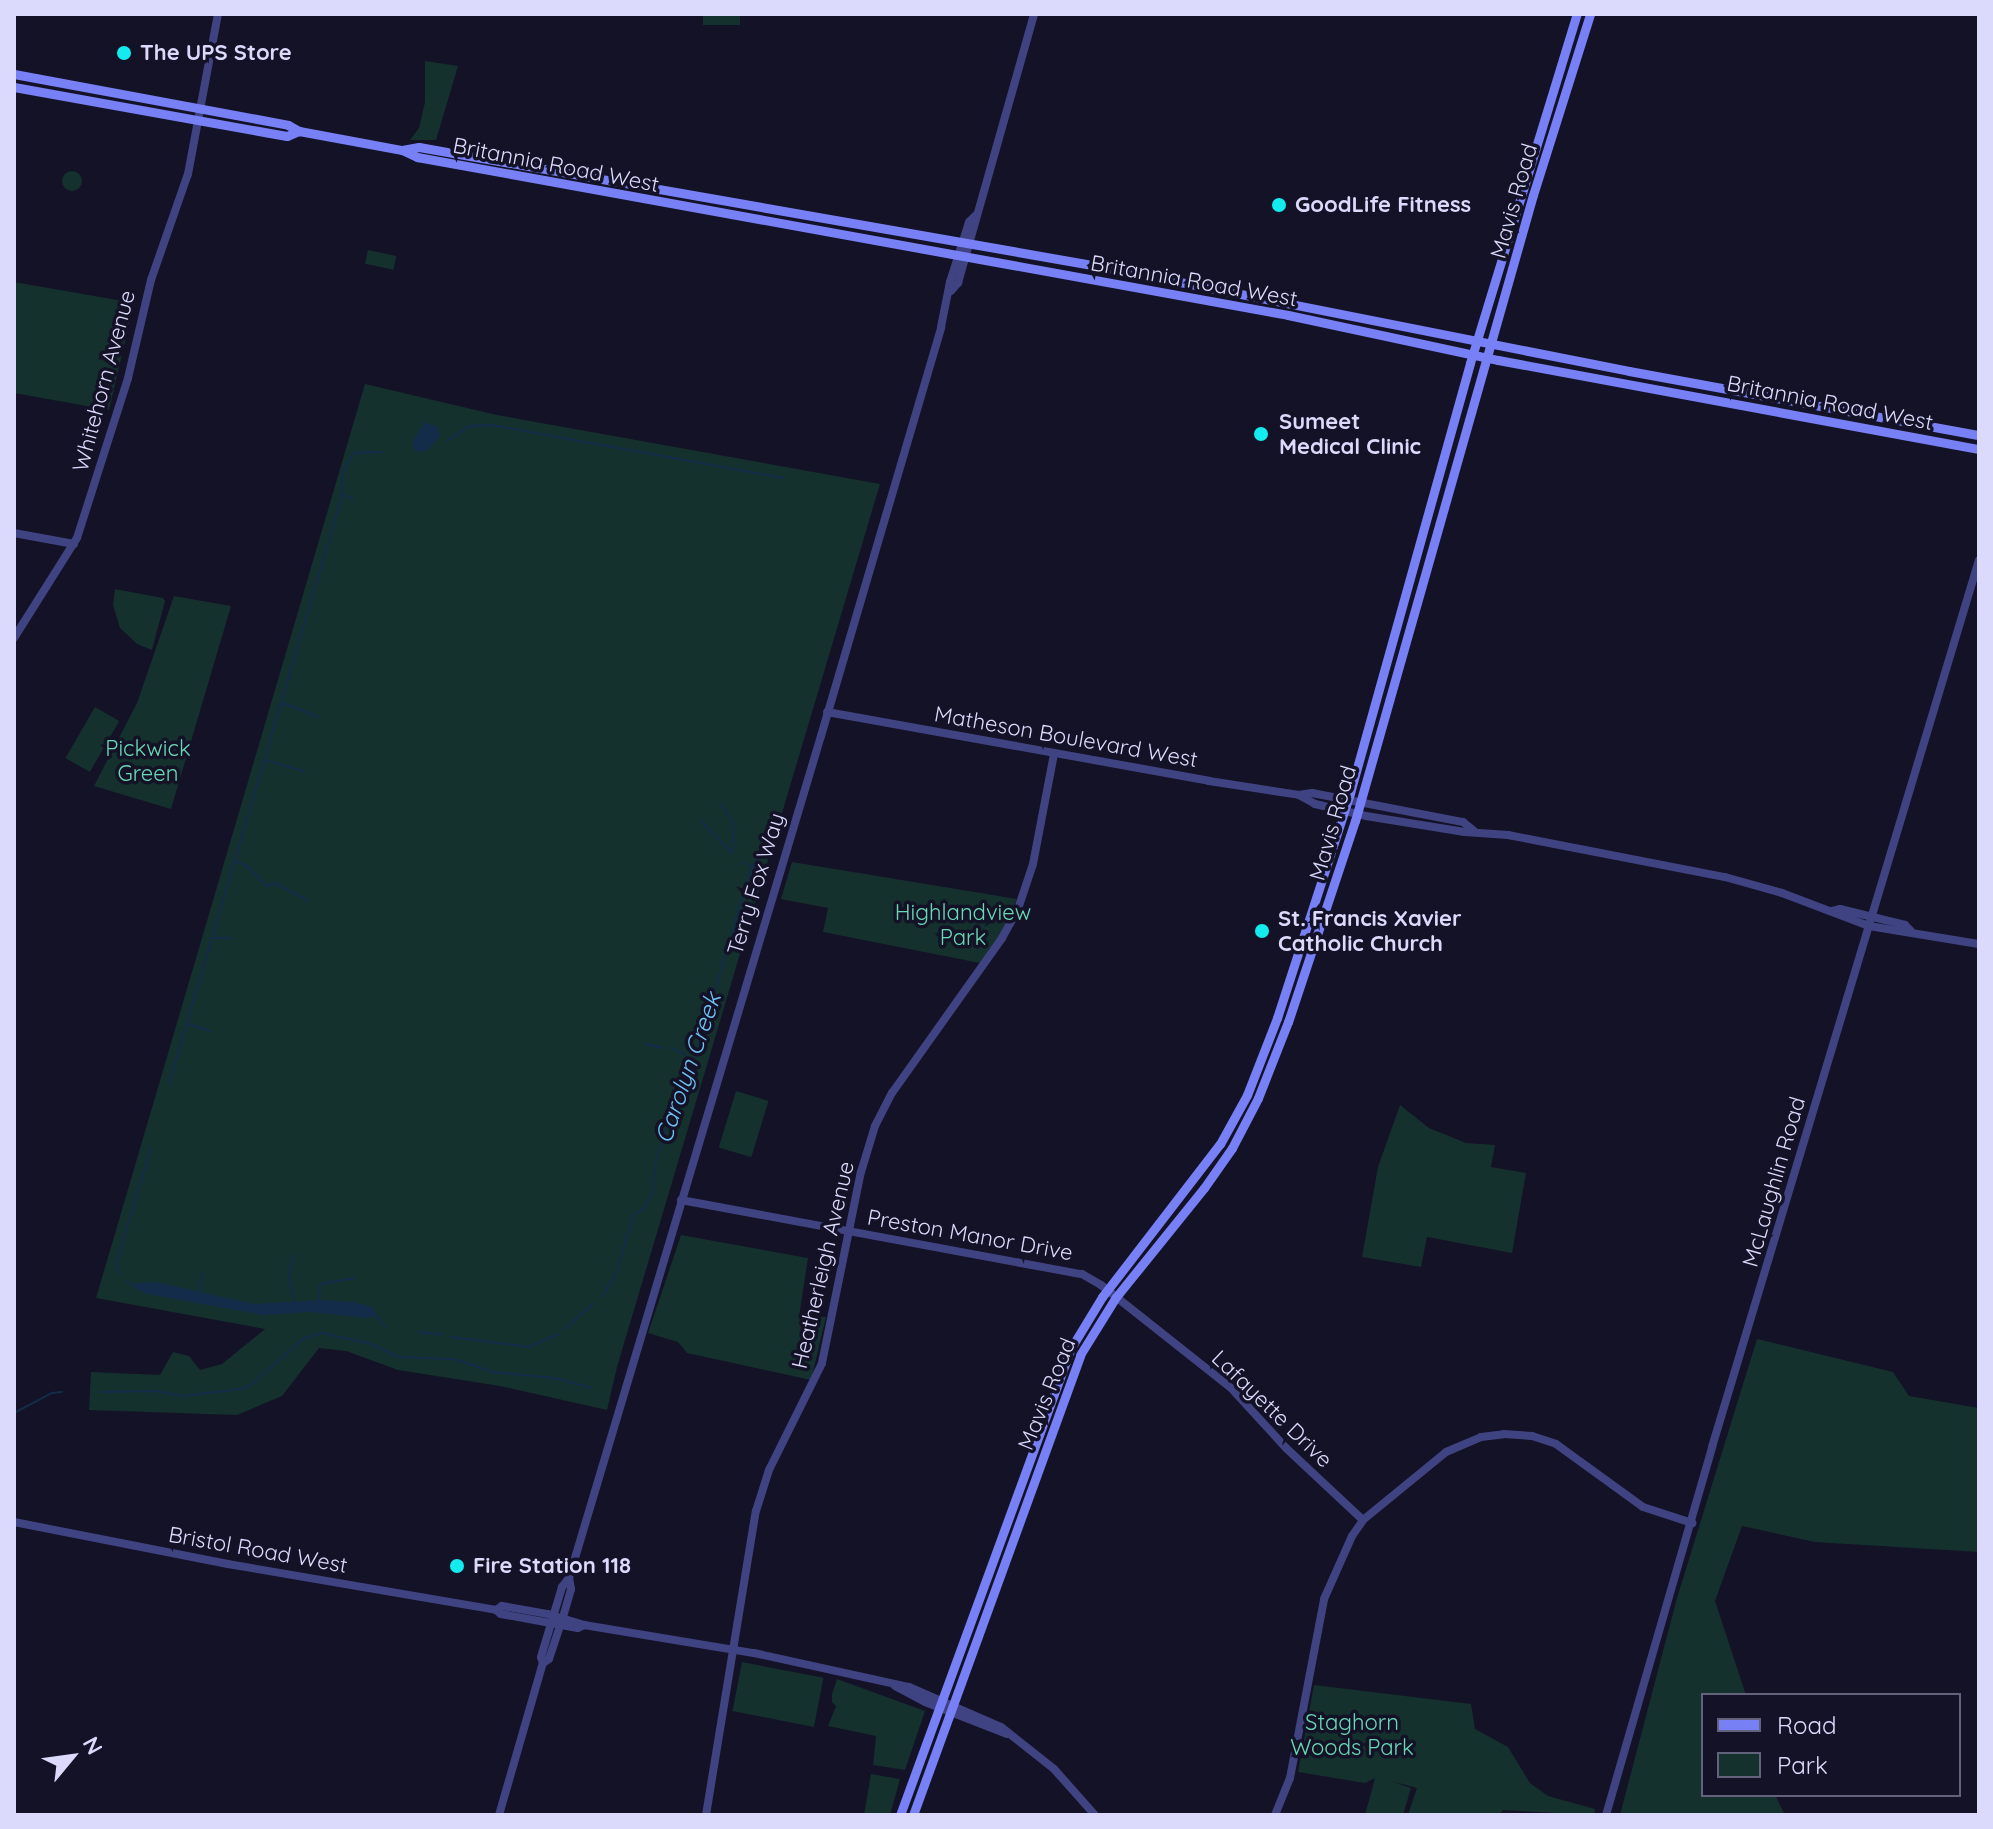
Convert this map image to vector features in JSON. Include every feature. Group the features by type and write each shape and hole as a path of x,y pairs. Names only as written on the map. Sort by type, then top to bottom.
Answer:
{"main road":[{"name":"Mavis Road","path":"913,1815 1063,1392 1080,1355 1112,1294 1197,1179 1247,1095 1318,900 1473,355 1577,14"},
{"name":"Mavis Road","path":"900,1815 1054,1386 1077,1337 1204,1188 1258,1098 1292,1012 1357,808 1486,358 1590,14"},
{"name":"Britannia Road West","path":"14,74 288,125 299,131 402,150 417,157 1288,315 1486,358 1979,449"},
{"name":"Britannia Road West","path":"14,87 287,136 299,131"},
{"name":"Britannia Road West","path":"402,150 419,147 966,243 1979,435"},
{"path":"1438,478 1450,482"}],"street":[{"name":"Whitehorn Avenue","path":"14,638 74,544 128,378 144,301 188,174 218,14"},
{"name":"Terry Fox Way","path":"499,1815 543,1663 541,1657 557,1620 951,292 958,283 969,222 975,216 1034,14"},
{"path":"14,533 74,544"},
{"name":"McLaughlin Road","path":"1606,1815 1979,560"},
{"name":"Matheson Boulevard West","path":"827,712 1299,795 1357,808 1463,822 1473,830 1725,877 1832,911 1840,909 1870,922 1905,925 1911,931 1979,944"},
{"name":"Heatherleigh Avenue","path":"706,1815 761,1492 822,1363 849,1231 875,1126 892,1093 1002,938 1018,909 1033,864 1054,754"},
{"name":"Preston Manor Drive","path":"681,1200 1072,1270 1112,1294"},
{"name":"Lafayette Drive","path":"1112,1294 1232,1389 1286,1448 1363,1520"},
{"path":"1275,1815 1290,1778 1324,1599 1363,1520 1446,1452 1462,1443 1504,1434 1556,1444 1643,1507 1692,1523"},
{"name":"Bristol Road West","path":"14,1522 496,1610 501,1614 557,1620 578,1628 584,1625 852,1672 895,1685 1001,1727 1054,1769 1095,1815"}],"green space":[{"path":"703,14 740,14 740,25 703,25"},
{"path":"425,61 458,66 436,140 410,140 419,128 425,102"},
{"path":"72,171 79,174 82,181 79,188 72,191 65,188 62,181 65,174"},
{"path":"368,250 396,256 393,270 365,264"},
{"path":"14,282 134,303 109,410 14,393"},
{"path":"365,384 497,415 880,484 617,1367 607,1410 500,1386 398,1370 346,1351 319,1348 282,1396 237,1415 89,1410 91,1372 160,1375 173,1352 189,1356 200,1370 222,1364 265,1329 96,1298"},
{"path":"115,589 163,598 165,601 152,650 137,644 120,628 113,605"},
{"name":"Pickwick Green","path":"174,596 231,606 171,809 94,786 137,703"},
{"path":"95,707 119,721 90,772 66,758"},
{"name":"Highlandview Park","path":"792,862 1017,899 999,937 980,963 823,932 828,908 781,899"},
{"path":"736,1091 769,1101 751,1157 719,1147"},
{"path":"1400,1105 1429,1128 1466,1143 1495,1145 1491,1167 1526,1173 1512,1253 1427,1237 1421,1267 1362,1257 1378,1167"},
{"path":"681,1235 808,1258 799,1317 826,1317 811,1380 687,1353 678,1342 648,1333"},
{"path":"1757,1339 1893,1372 1909,1396 1979,1408 1979,1552 1815,1542 1742,1526 1715,1601 1745,1693 1701,1693 1701,1797 1776,1797 1785,1815 1620,1815 1677,1598"},
{"path":"742,1662 823,1678 814,1727 732,1711"},
{"path":"837,1679 925,1711 905,1770 873,1765 876,1736 828,1726 836,1706 832,1702 832,1694"},
{"name":"Staghorn Woods Park","path":"1314,1685 1471,1704 1475,1729 1508,1747 1530,1783 1548,1796 1595,1809 1594,1815 1503,1810 1499,1815 1408,1815 1417,1788 1391,1781 1411,1788 1403,1815 1365,1815 1375,1778 1365,1783 1298,1772"},
{"path":"871,1774 900,1779 890,1815 864,1815"}],"water":[{"path":"424,422 437,427 440,436 428,450 416,452 412,443"},
{"path":"156,1282 254,1304 324,1300 353,1302 372,1307 377,1315 367,1318 310,1312 263,1315 148,1294 134,1288 136,1283"}],"waterway":[{"path":"447,441 469,426 492,425 783,478"},
{"path":"169,1084 342,496 343,471 354,453 382,452"},
{"path":"343,495 353,499"},
{"path":"279,705 286,704 319,717"},
{"path":"264,760 304,771"},
{"path":"720,803 734,824 732,853"},
{"path":"701,821 731,852"},
{"name":"Carolyn Creek","path":"602,1296 615,1276 634,1215 644,1208 652,1193 656,1160 687,1067 695,1057 749,875 768,835"},
{"path":"233,861 246,865 267,886 275,883 309,901"},
{"path":"744,862 753,868"},
{"path":"213,938 232,938"},
{"path":"189,1024 211,1031"},
{"path":"646,1044 664,1048"},
{"path":"671,1048 683,1053 690,1063"},
{"path":"118,1274 116,1264 151,1147"},
{"path":"293,1255 289,1274 295,1304"},
{"path":"199,1272 202,1276 199,1294"},
{"path":"319,1303 320,1284 355,1278"},
{"path":"126,1281 136,1287"},
{"name":"Carolyn Creek","path":"563,1330 593,1304"},
{"name":"Carolyn Creek","path":"375,1315 385,1326"},
{"name":"Carolyn Creek","path":"419,1332 442,1335"},
{"name":"Carolyn Creek","path":"100,1392 155,1391 183,1396 241,1389 252,1384 303,1339 322,1333 372,1344 397,1357 454,1359 493,1372 554,1378 592,1388"},
{"name":"Carolyn Creek","path":"451,1337 529,1347 558,1334"},
{"name":"Carolyn Creek","path":"14,1413 52,1393 62,1392"}],"place":[{"name":"The UPS Store","path":"124,53"},
{"name":"GoodLife Fitness","path":"1279,205"},
{"name":"Sumeet Medical Clinic","path":"1261,434"},
{"name":"St. Francis Xavier Catholic Church","path":"1262,931"},
{"name":"Fire Station 118","path":"457,1566"}]}
